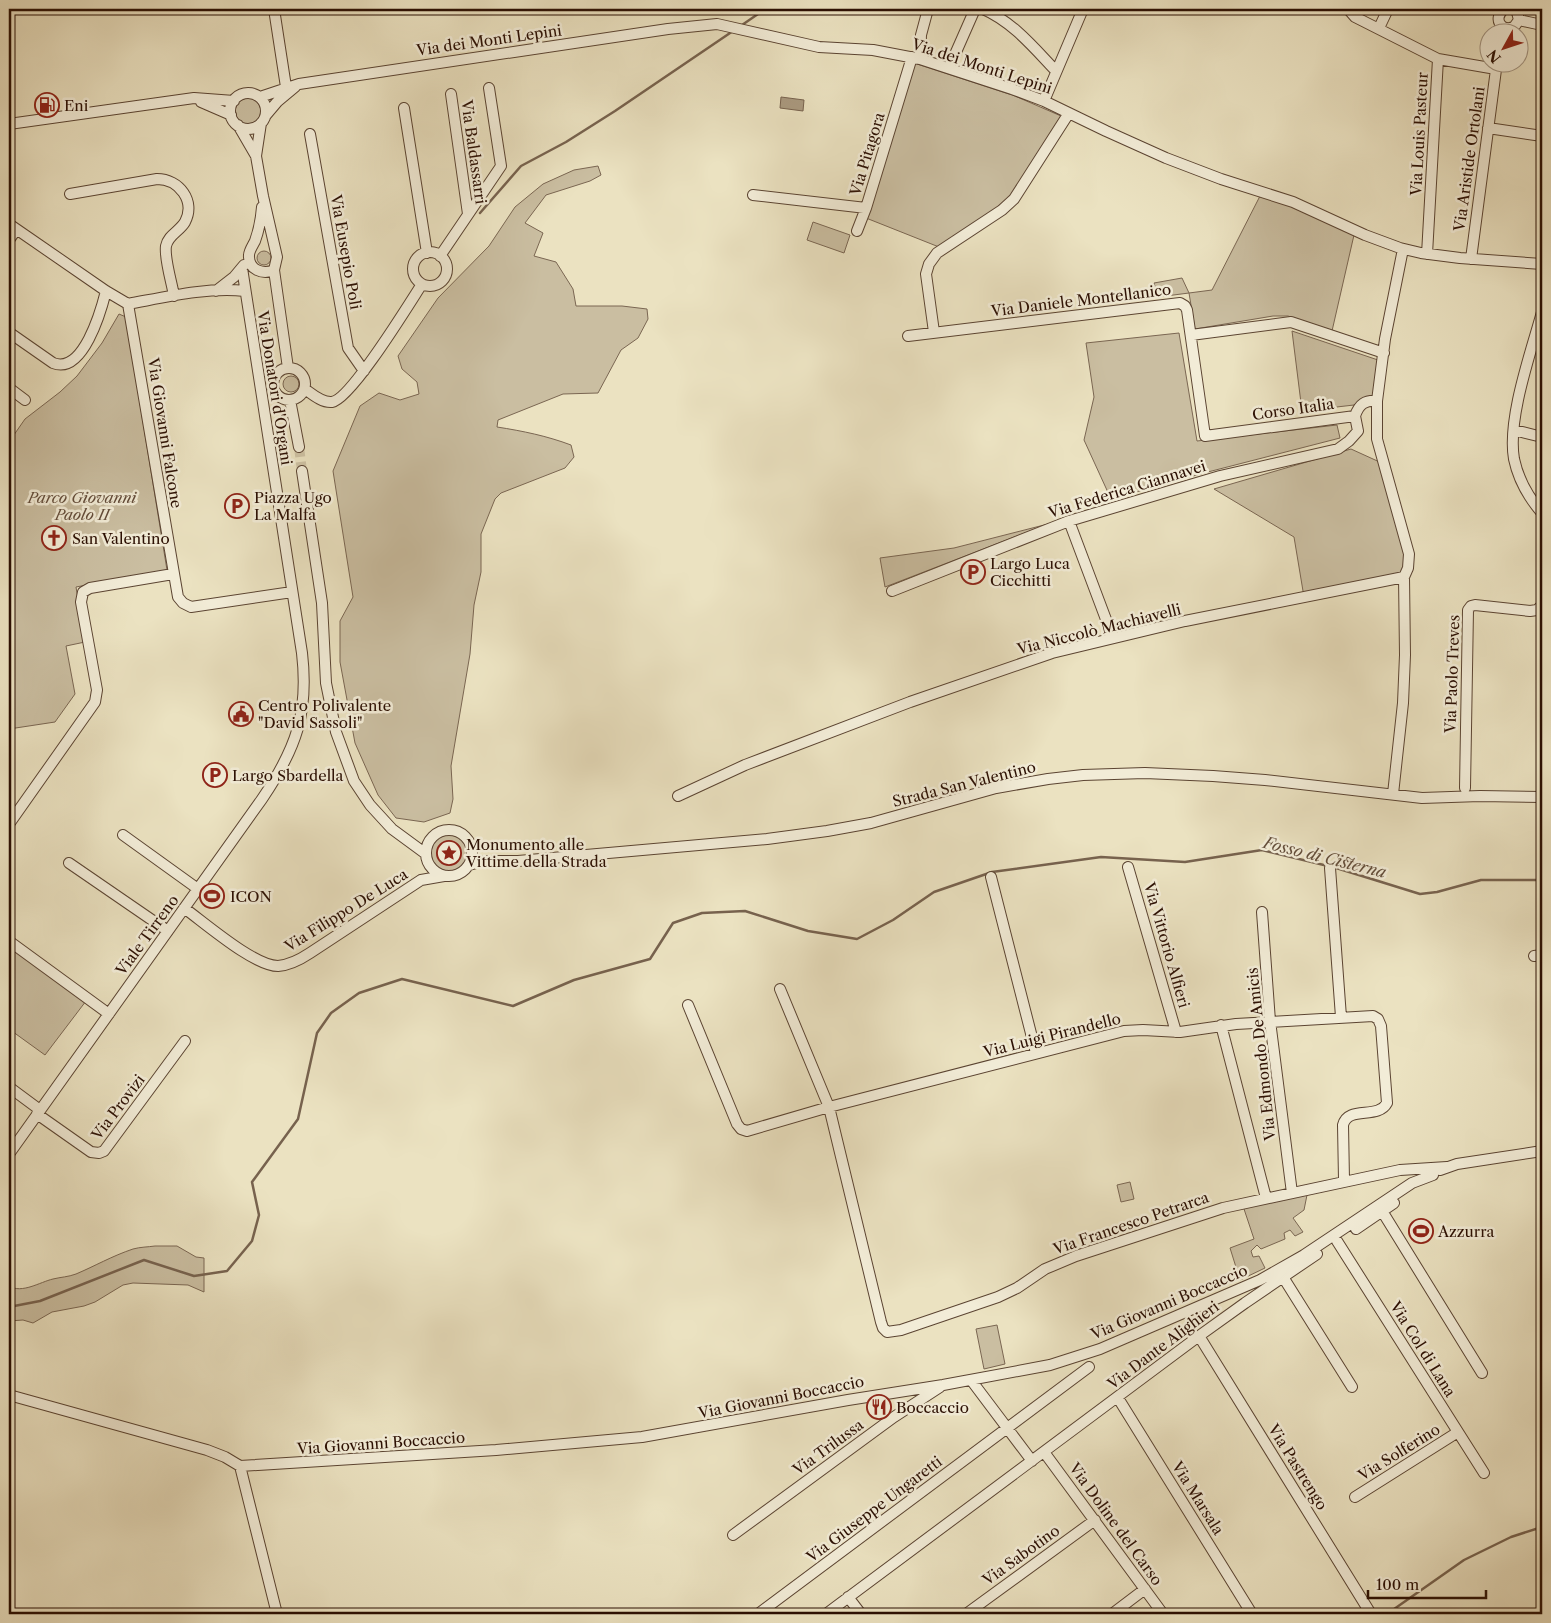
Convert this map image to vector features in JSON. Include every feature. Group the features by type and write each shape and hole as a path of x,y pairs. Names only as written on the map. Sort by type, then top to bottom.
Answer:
{"street":[{"path":"274,9 286,87"},
{"name":"Via Pitagora","path":"753,195 866,208 916,58 928,9"},
{"path":"949,68 975,9"},
{"path":"983,9 1011,26 1056,72"},
{"path":"1044,101 1082,9"},
{"name":"Via Louis Pasteur","path":"1348,9 1355,16 1438,59 1428,254"},
{"path":"1379,28 1388,9"},
{"path":"1498,22 1498,17 1504,9"},
{"path":"1513,9 1517,12 1519,20 1542,25"},
{"name":"Via dei Monti Lepini","path":"9,124 190,99 234,101 243,94 254,94 260,97 299,84 668,29 717,24 829,48 873,50 916,58 949,68 1044,101 1175,161 1293,202 1365,235 1403,249 1471,260 1542,264"},
{"path":"1438,59 1478,64"},
{"name":"Via Aristide Ortolani","path":"1471,260 1496,72"},
{"path":"238,125 250,128 263,119 277,102 299,84"},
{"path":"440,256 500,166 489,88"},
{"name":"Via Baldassarri","path":"451,94 468,214"},
{"path":"256,156 265,105 260,97"},
{"name":"Via dei Monti Lepini","path":"190,99 231,115"},
{"path":"234,101 231,105 231,115 256,156 277,260 274,270 288,368"},
{"path":"404,108 427,253"},
{"path":"934,332 926,274 929,264 937,253 1002,210 1014,199 1069,113"},
{"path":"1488,128 1542,136"},
{"name":"Via Eusepio Poli","path":"310,134 348,348 364,371"},
{"path":"70,194 160,178 178,185 184,192 187,201 186,219 180,228 169,238 166,246 174,296"},
{"path":"215,291 231,281 242,268 251,250 260,224 263,196"},
{"path":"858,231 866,208"},
{"path":"9,240 13,227 128,304 215,291 245,291 259,272"},
{"path":"251,250 263,242 274,246"},
{"path":"1393,794 1403,703 1405,655 1404,577 1409,565 1408,551 1378,439 1377,401 1403,249"},
{"path":"251,250 250,263 259,272 264,273 274,270"},
{"path":"427,253 434,253 446,262 445,278 442,282 433,286 422,284 416,278 413,269 417,259 427,253"},
{"name":"Via Donatori d'Organi","path":"242,268 304,671 304,700 299,727"},
{"path":"305,389 323,400 333,402 341,397 364,371 422,284"},
{"path":"10,332 53,363 61,365 68,363 75,357 94,330 106,291"},
{"name":"Via Daniele Montellanico","path":"908,336 1179,303 1184,304 1187,308 1205,436"},
{"name":"Via Giovanni Falcone","path":"128,304 178,597 183,603 191,607 292,592"},
{"path":"1542,312 1521,387 1514,430 1514,454 1517,470 1529,495 1542,513"},
{"path":"1191,335 1291,322 1384,353"},
{"path":"293,368 301,373 305,382 305,389 300,396 290,400 279,397 273,382 278,372 293,368"},
{"path":"9,388 25,400"},
{"path":"290,400 299,447"},
{"name":"Corso Italia","path":"1205,436 1355,416 1362,404 1368,401 1377,401"},
{"name":"Via Federica Ciannavei","path":"892,591 1069,521 1220,476 1338,449 1358,431 1355,416"},
{"path":"1514,430 1542,437"},
{"path":"302,471 322,604 326,683 336,732 348,767 363,795 379,816 428,859 437,873 444,876"},
{"path":"1069,521 1113,638"},
{"path":"9,824 95,702 97,690 81,602 83,592 90,588 173,574"},
{"name":"Via Niccolò Machiavelli","path":"678,796 745,765 910,702 1052,653 1185,622 1404,577"},
{"name":"Via Paolo Treves","path":"1465,788 1468,608 1476,605 1530,612 1537,610 1542,604"},
{"name":"Viale Tirreno","path":"9,1154 272,785 290,752 299,727"},
{"name":"Strada San Valentino","path":"469,865 484,861 528,860 799,836 871,823 996,788 1075,776 1145,773 1213,776 1429,798 1480,796 1542,797"},
{"path":"408,842 429,840 440,831 455,830 468,837 473,851 484,861"},
{"path":"123,835 198,889"},
{"path":"429,840 428,859 421,880 458,874 469,865 473,851"},
{"path":"69,863 168,931"},
{"name":"Via Vittorio Alfieri","path":"1128,866 1176,1032"},
{"path":"1330,868 1341,1017"},
{"path":"991,877 1036,1054"},
{"name":"Via Filippo De Luca","path":"184,908 252,956 267,964 281,966 305,956 421,880"},
{"name":"Via Edmondo De Amicis","path":"1262,912 1270,1021 1292,1193"},
{"path":"9,942 109,1014"},
{"path":"780,989 829,1107"},
{"name":"Via Luigi Pirandello","path":"688,1005 737,1124 741,1129 750,1130 829,1107 1127,1031 1176,1032 1221,1025 1270,1021 1373,1016 1380,1023 1387,1100 1385,1107 1381,1109 1352,1115 1345,1120 1343,1125 1344,1180"},
{"path":"1221,1025 1266,1198"},
{"name":"Via Provizi","path":"38,1112 92,1152 103,1152 110,1146 185,1040"},
{"path":"9,1087 38,1112"},
{"name":"Via Francesco Petrarca","path":"829,1107 881,1324 885,1330 890,1332 998,1297 1050,1266 1082,1253 1222,1208 1344,1180 1404,1169 1447,1168"},
{"name":"Via Dante Alighieri","path":"826,1614 1199,1336 1433,1175 1457,1164 1542,1151"},
{"name":"Via Giovanni Boccaccio","path":"240,1466 496,1450 642,1437 854,1398 1034,1369 1091,1352 1245,1287 1295,1260 1412,1183 1433,1175"},
{"path":"1382,1211 1482,1373"},
{"name":"Via Col di Lana","path":"1337,1241 1484,1473"},
{"path":"1283,1277 1352,1387"},
{"name":"Via Pastrengo","path":"1199,1336 1371,1614"},
{"name":"Via Giuseppe Ungaretti","path":"758,1614 1089,1367"},
{"path":"971,1380 1032,1461"},
{"name":"Via Trilussa","path":"733,1535 894,1417 943,1385"},
{"path":"9,1395 207,1450 225,1457 240,1466 277,1614"},
{"name":"Via Marsala","path":"1118,1398 1252,1614"},
{"name":"Via Solferino","path":"1355,1497 1458,1432"},
{"name":"Via Doline del Carso","path":"1044,1452 1163,1614"},
{"name":"Via Sabotino","path":"966,1614 1095,1520"},
{"path":"1112,1614 1145,1589"},
{"path":"848,1597 861,1614"}],"green space":[{"path":"914,63 1015,96 1061,116 1014,193 994,210 939,247 866,218"},
{"path":"248,98 257,102 261,111 257,120 248,124 239,120 235,111 239,102"},
{"path":"598,166 601,175 590,181 546,195 525,223 543,233 534,256 556,262 573,289 576,306 622,306 647,309 648,319 638,338 621,350 598,393 563,394 498,420 497,427 535,434 571,445 574,457 565,468 501,493 495,499 481,534 481,572 474,605 470,654 451,766 453,799 450,813 424,822 396,818 378,795 355,743 340,662 340,621 353,597 333,471 360,406 379,393 400,400 419,394 417,382 402,369 398,356 438,298 489,246 515,207 543,184 574,170"},
{"path":"1260,196 1284,203 1354,235 1332,331 1288,316 1273,316 1195,329 1189,293 1212,290"},
{"path":"813,222 850,235 844,253 807,240"},
{"path":"261,251 267,251 271,258 267,265 261,265 257,261 257,255"},
{"path":"1182,278 1189,293 1158,297 1154,283"},
{"name":"Parco Giovanni Paolo II","path":"119,314 126,317 167,570 76,587 85,642 66,646 75,694 55,722 9,729 9,442 25,419 77,376 102,343"},
{"path":"1292,331 1378,360 1374,396 1365,398 1354,405 1302,411"},
{"path":"1179,333 1197,441 1337,425 1340,438 1111,499 1084,440 1094,397 1086,343"},
{"path":"288,376 294,376 299,381 297,390 288,392 283,387 283,381"},
{"path":"1351,449 1384,464 1406,544 1404,577 1304,597 1294,537 1214,489"},
{"path":"1048,524 885,587 880,558 954,548"},
{"path":"449,834 456,835 462,840 467,846 467,860 462,866 456,871 449,872 442,871 436,866 431,860 430,853 431,846 436,840 442,835"},
{"path":"9,945 86,1001 45,1055 9,1029"},
{"path":"1130,1182 1134,1199 1121,1202 1117,1185"},
{"path":"1307,1195 1304,1210 1293,1218 1303,1232 1295,1236 1290,1230 1284,1233 1285,1239 1261,1249 1257,1245 1251,1251 1253,1257 1259,1256 1265,1268 1240,1280 1230,1248 1254,1239 1243,1206"},
{"path":"177,1246 196,1257 204,1258 204,1292 188,1285 133,1283 123,1285 95,1302 52,1312 33,1323 23,1320 9,1321 9,1286 20,1289 31,1287 53,1279 76,1274 133,1249"},
{"path":"997,1325 1005,1364 984,1369 976,1329"}],"shaded area":[{"path":"781,97 804,100 803,111 780,108"}],"waterway":[{"path":"742,25 762,9"},
{"path":"480,213 521,166 566,142 615,111 733,31"},
{"name":"Fosso di Cisterna","path":"9,1307 40,1301 144,1260 194,1276 227,1271 252,1241 259,1215 252,1182 298,1119 317,1033 331,1013 359,993 402,979 513,1006 574,980 650,959 673,923 702,913 745,911 808,931 857,939 893,920 934,892 992,872 1101,857 1185,862 1262,850 1328,866"},
{"name":"Fosso di Cisterna","path":"1333,867 1420,894 1437,892 1481,880 1542,880"},
{"path":"1387,1614 1464,1560 1511,1537 1542,1527"}],"tunnel":[{"path":"299,447 302,471"}],"place":[{"name":"Eni","path":"47,105"},
{"name":"Piazza Ugo La Malfa","path":"237,506"},
{"name":"San Valentino","path":"54,538"},
{"name":"Largo Luca Cicchitti","path":"973,572"},
{"name":"Centro Polivalente \"David Sassoli\"","path":"241,714"},
{"name":"Largo Sbardella","path":"215,775"},
{"name":"Monumento alle Vittime della Strada","path":"449,853"},
{"name":"ICON","path":"212,896"},
{"name":"Azzurra","path":"1421,1231"},
{"name":"Boccaccio","path":"879,1407"}]}
